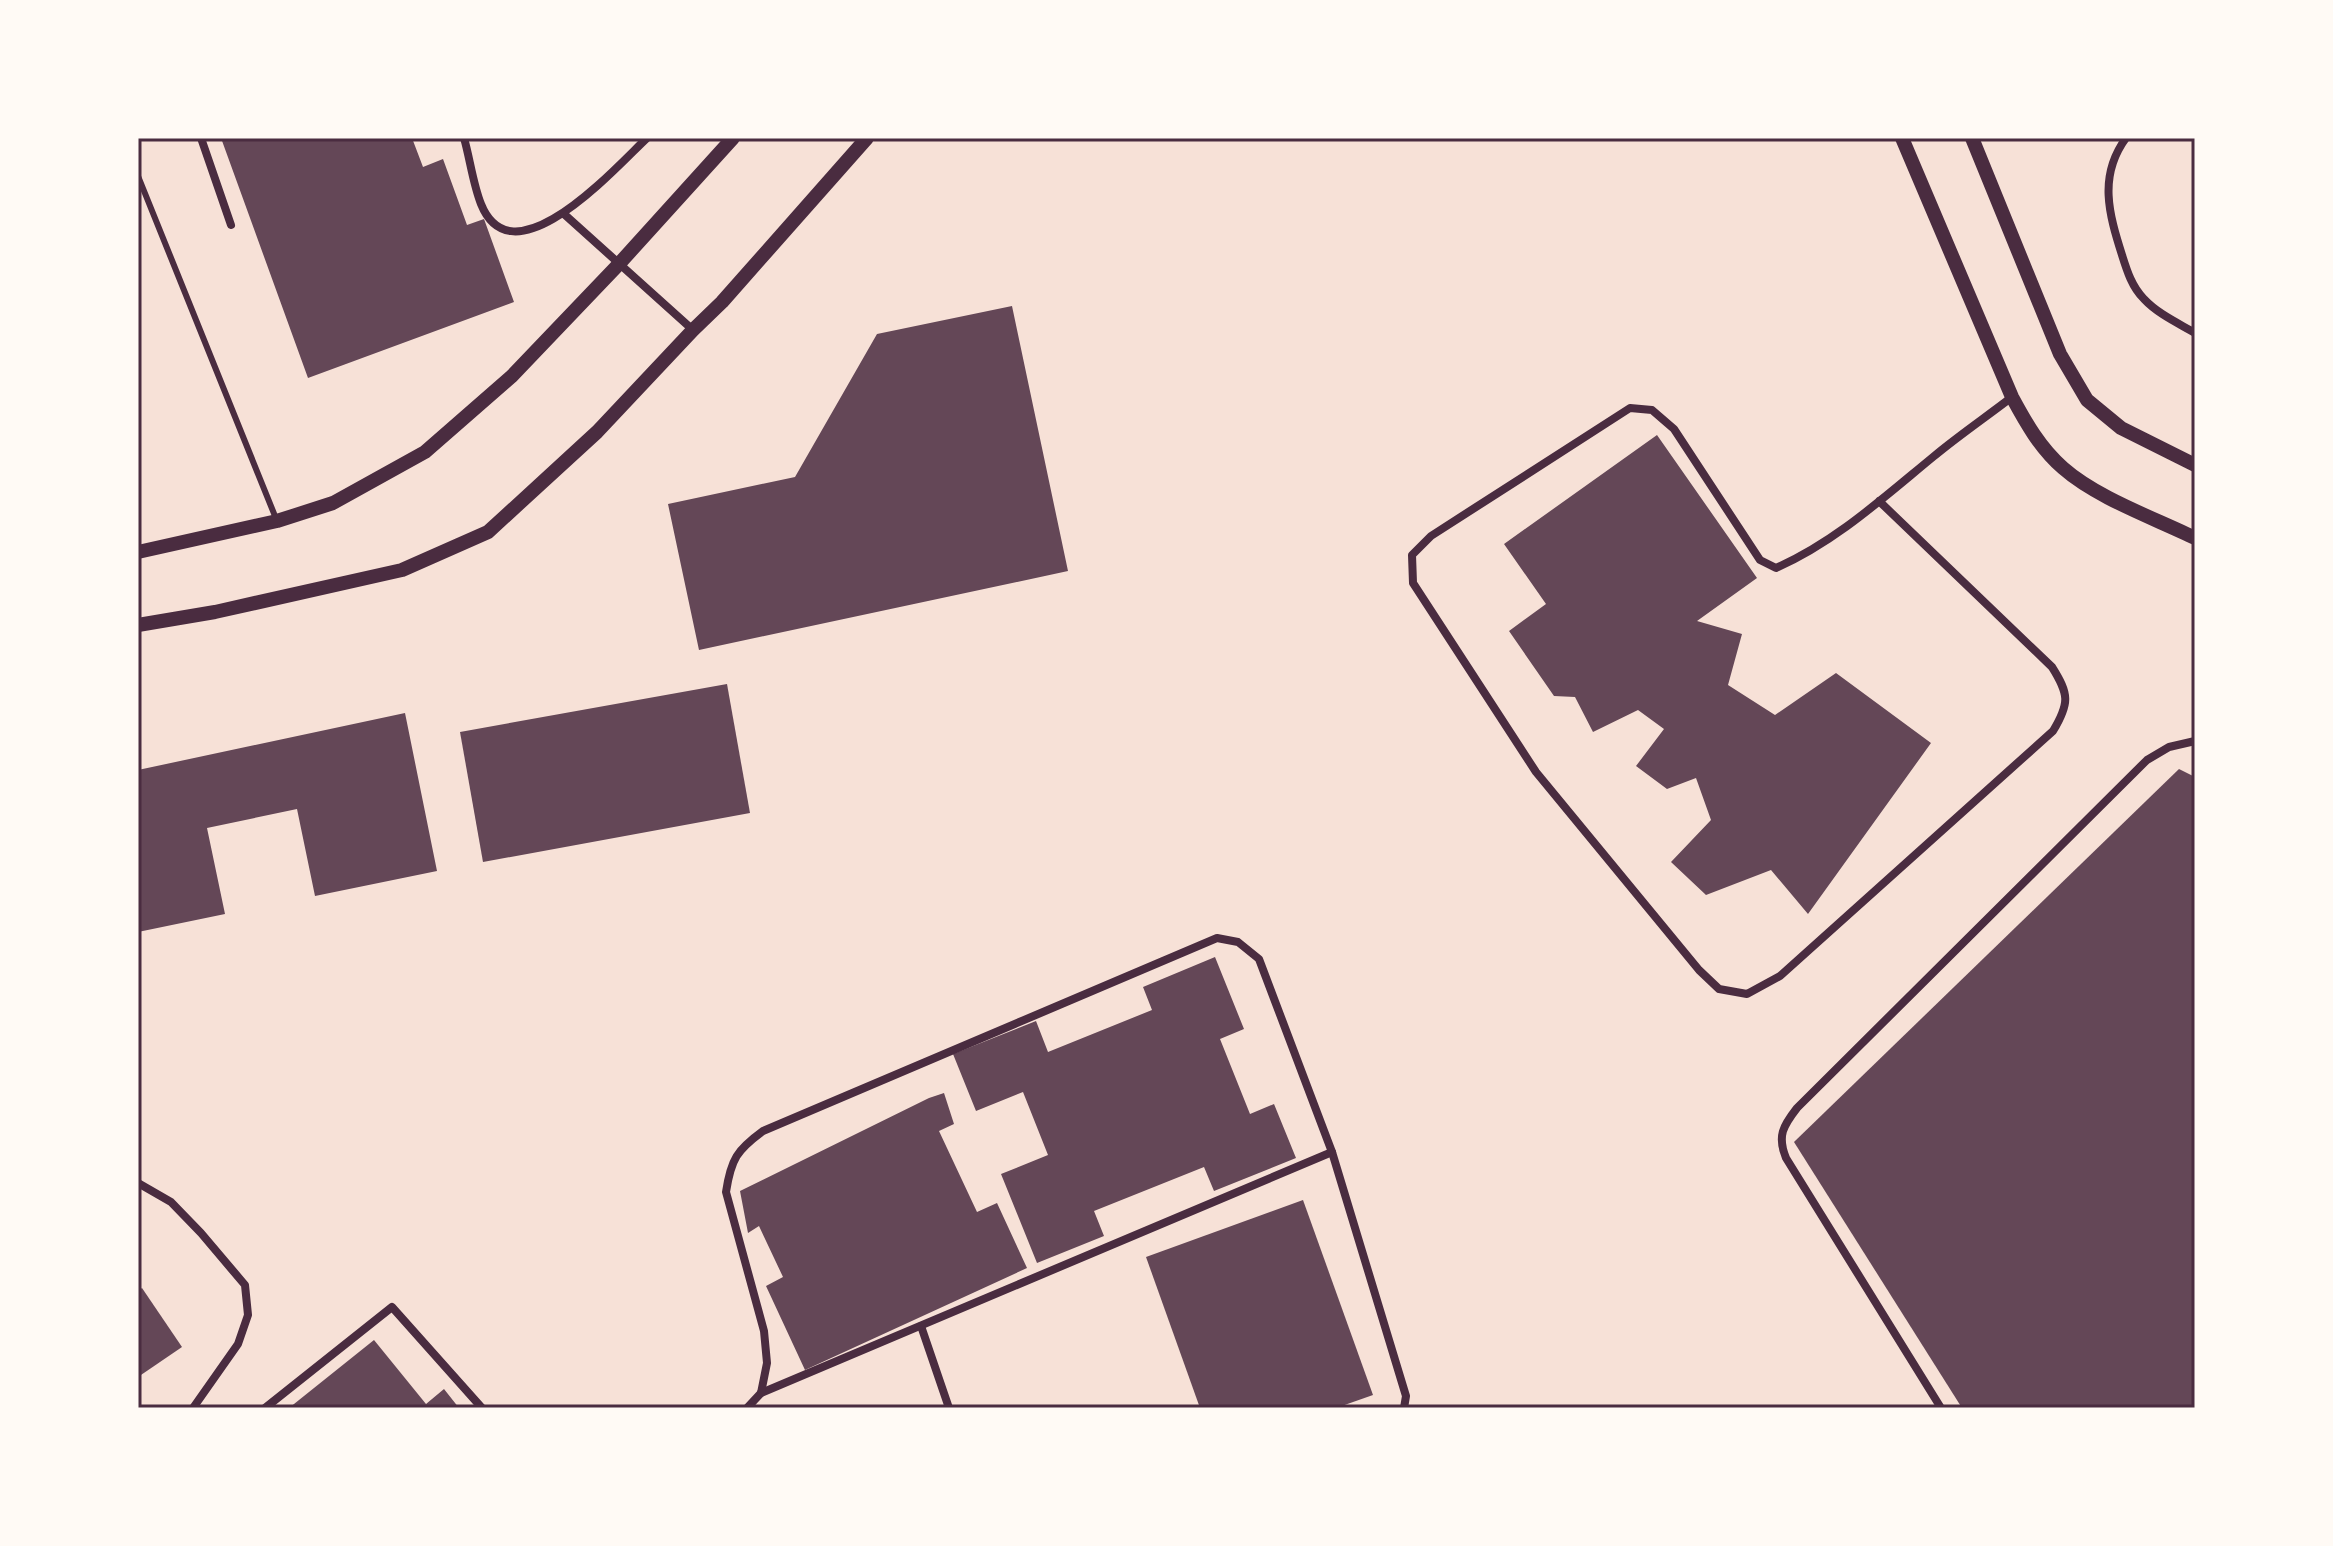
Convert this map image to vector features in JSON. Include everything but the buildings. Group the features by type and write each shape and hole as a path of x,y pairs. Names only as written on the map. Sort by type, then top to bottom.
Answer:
{"street":[{"path":"201,138 231,225"},
{"path":"464,138 481,206 493,222 511,232 536,228 564,214 647,138"},
{"path":"138,552 277,521 333,503 425,452 512,376 733,138"},
{"path":"138,625 215,612 402,570 488,532 597,432 722,302 867,138"},
{"path":"1902,138 2012,397 2034,437 2063,468 2096,490 2195,538"},
{"path":"1972,138 2060,354 2087,400 2121,428 2195,465"},
{"path":"2126,138 2118,149 2108,182 2109,215 2129,277 2142,298 2160,313 2195,333"},
{"path":"564,214 693,330"},
{"path":"1879,501 2052,667 2065,689 2065,710 2053,731 1780,976 1747,994 1719,989 1699,970 1536,772 1413,583 1412,555 1431,536 1630,408 1652,410 1674,429 1760,560 1776,568 1802,557 1840,533 1879,501 2012,397"},
{"path":"1941,1408 1786,1158 1780,1143 1783,1126 1797,1108 2147,760 2169,747 2195,741"},
{"path":"761,1393 767,1363 764,1331 726,1192 729,1168 739,1148 763,1131 1217,938 1238,942 1259,959 1332,1152 1406,1396 1404,1408"},
{"path":"747,1408 761,1393 1332,1152"},
{"path":"138,1183 171,1202 245,1285 248,1315 238,1344 193,1408"},
{"path":"265,1408 392,1307 482,1408"},
{"path":"921,1326 949,1408"}],"lane":[{"path":"138,176 277,521"}]}
